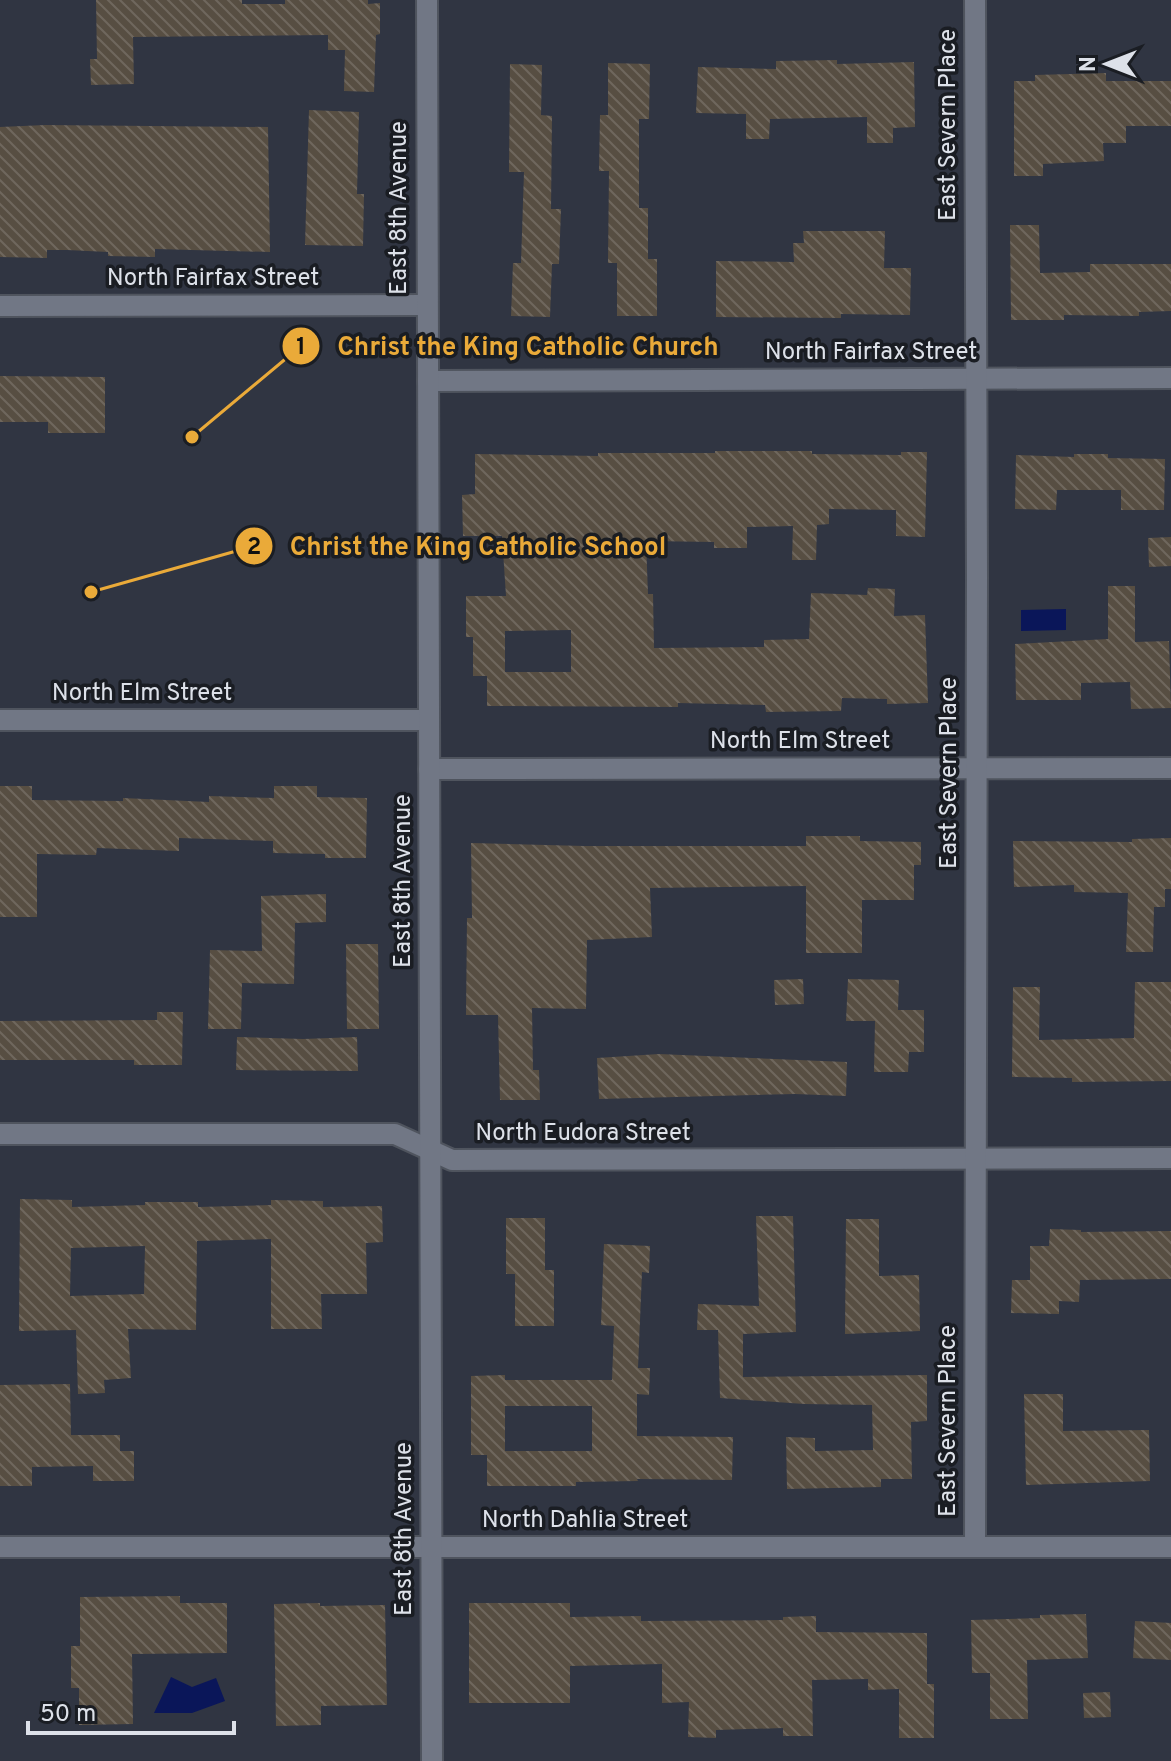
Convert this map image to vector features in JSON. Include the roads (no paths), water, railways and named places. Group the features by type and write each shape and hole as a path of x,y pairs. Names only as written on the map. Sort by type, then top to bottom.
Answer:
{"street":[{"name":"East 8th Avenue","path":"427,0 432,1761"},
{"name":"East Severn Place","path":"975,0 975,1546"},
{"name":"North Fairfax Street","path":"0,306 426,305"},
{"name":"North Fairfax Street","path":"428,381 1171,378"},
{"name":"North Elm Street","path":"0,720 428,720"},
{"name":"North Elm Street","path":"429,769 1171,768"},
{"name":"North Eudora Street","path":"0,1134 395,1134 452,1160 1171,1158"},
{"name":"North Dahlia Street","path":"0,1547 1171,1547"}],"place":[{"name":"Christ the King Catholic Church","path":"192,437"},
{"name":"Christ the King Catholic School","path":"91,592"}]}
